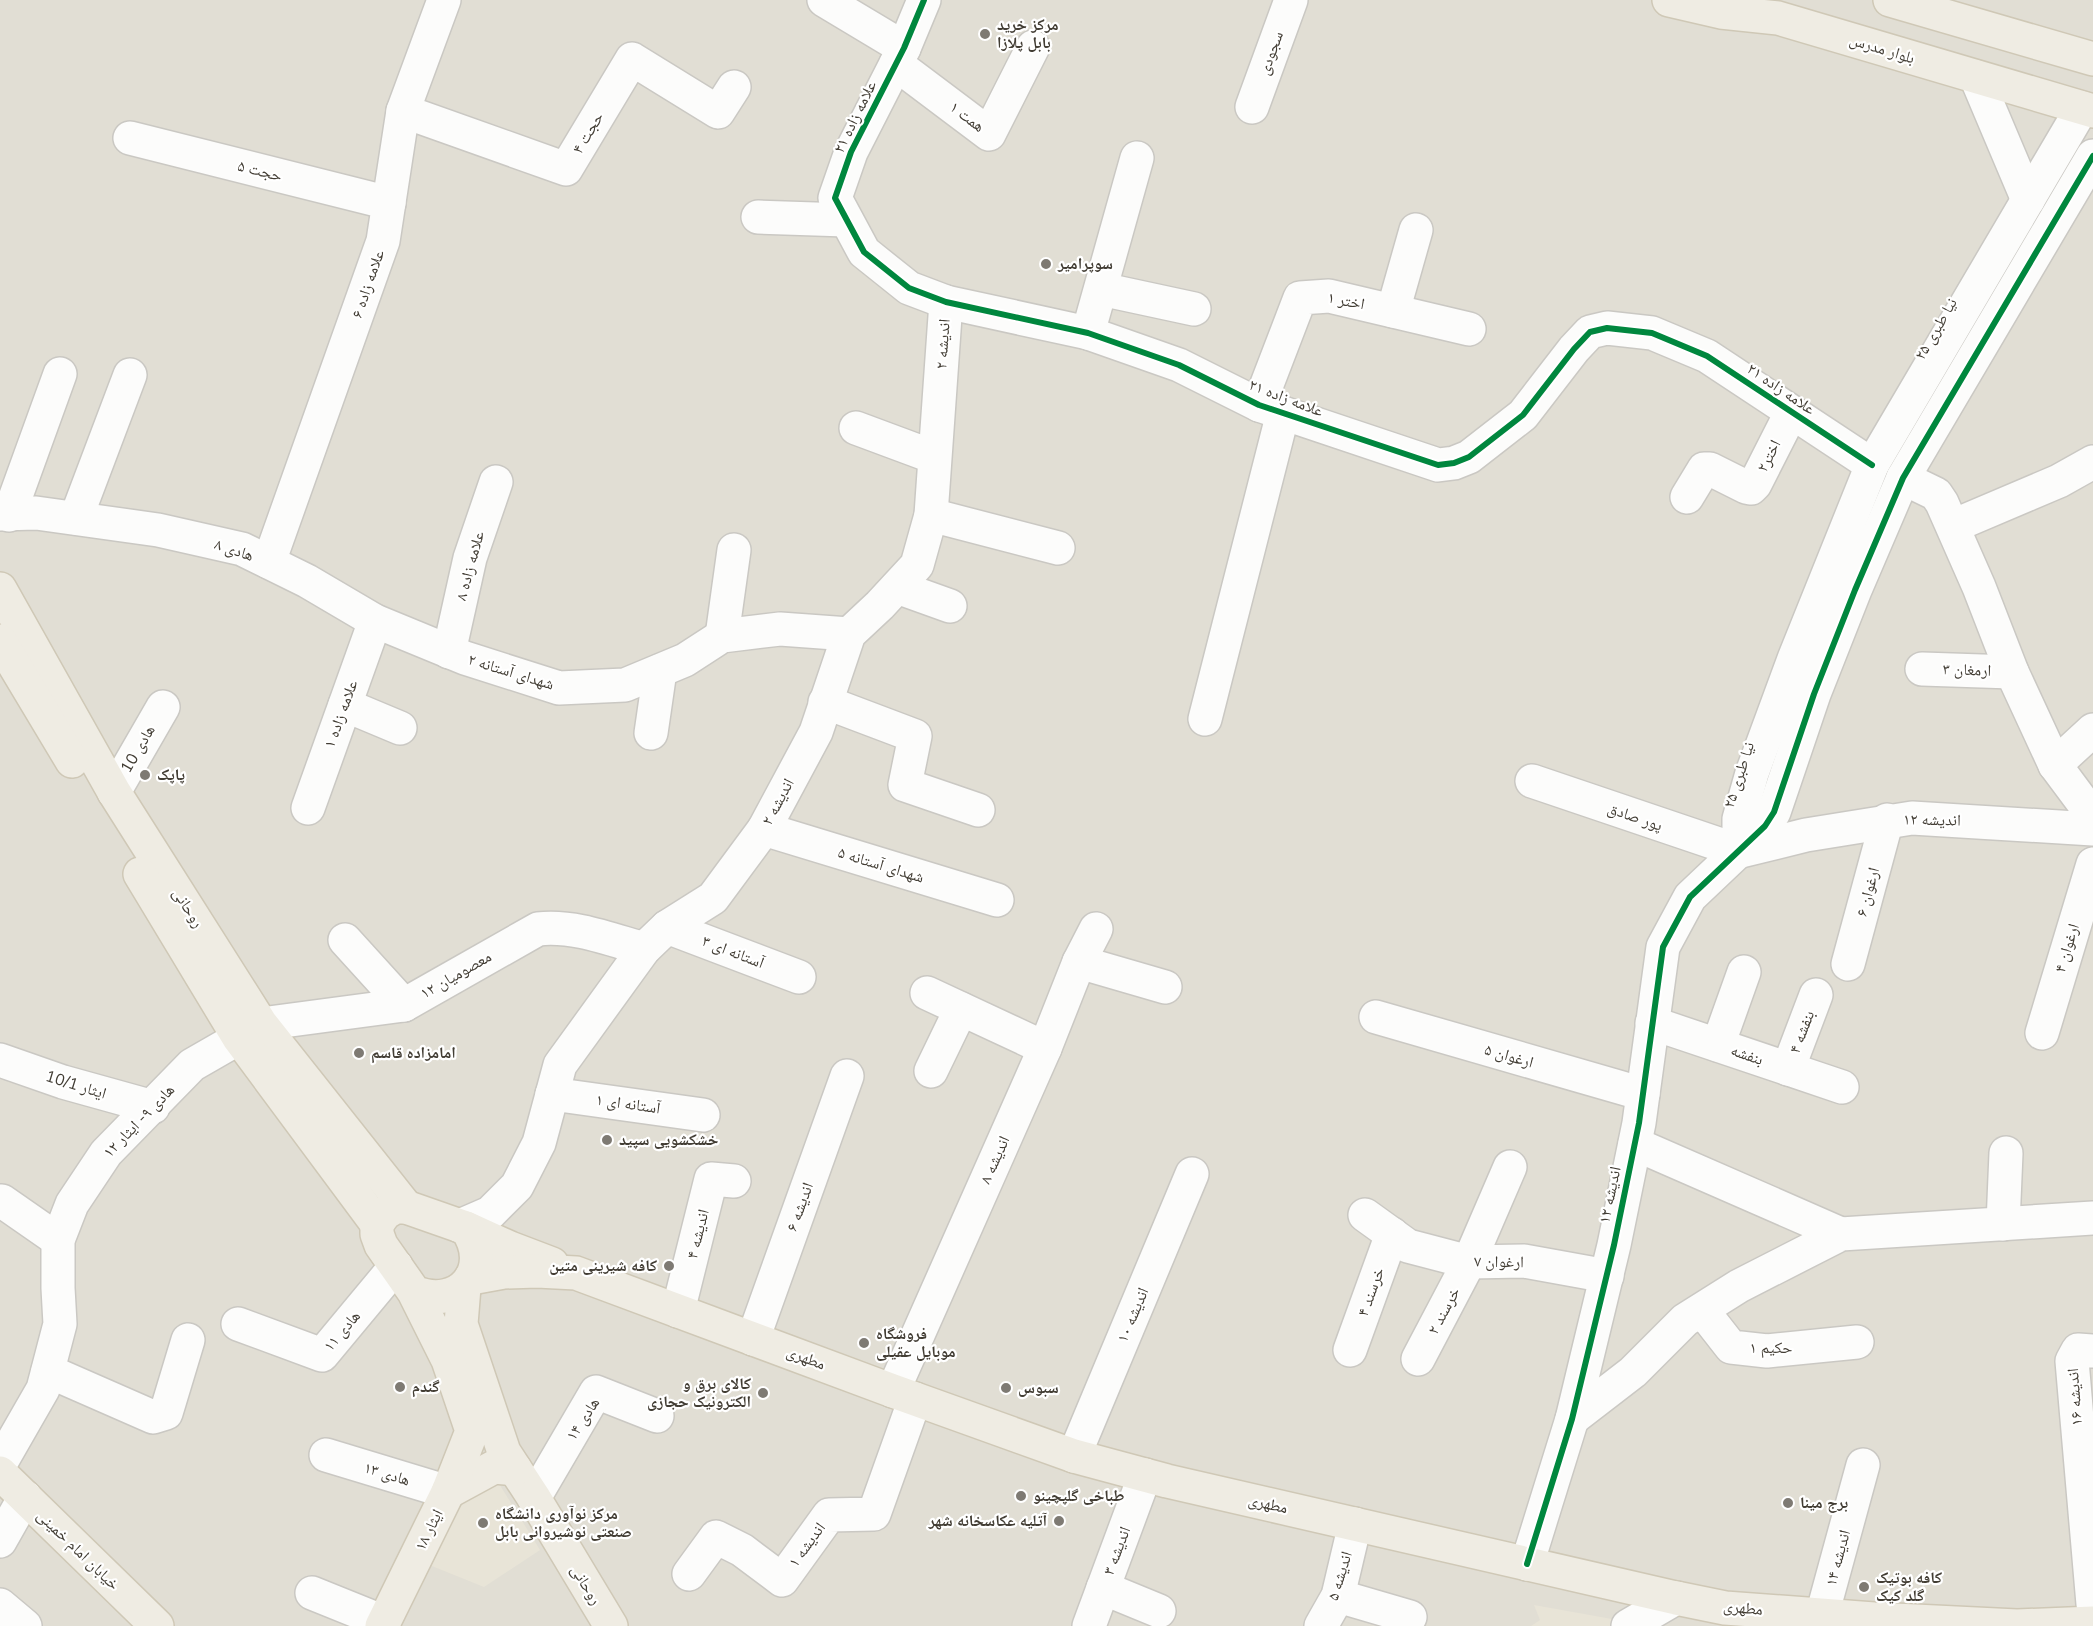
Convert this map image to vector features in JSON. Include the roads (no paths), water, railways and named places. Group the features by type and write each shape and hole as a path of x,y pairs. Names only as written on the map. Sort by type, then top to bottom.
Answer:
{"main road":[{"name":"بلوار مدرس","path":"1669,0 1721,12 1778,18 2087,110"},
{"path":"1740,0 1778,18"},
{"path":"1890,0 2093,59"},
{"name":"روحانی","path":"0,589 250,1031 406,1208"},
{"name":"روحانی","path":"0,641 250,1031 377,1224"},
{"path":"463,1227 476,1247 476,1269 467,1283 456,1293 435,1298 405,1279 381,1245 377,1234 377,1224 385,1213 395,1207 406,1208 463,1227 576,1273"},
{"name":"مطهری","path":"467,1283 504,1272 576,1273 1074,1456 1145,1475 1676,1598 1725,1608 1822,1615 1875,1622 2017,1626 2093,1623"},
{"name":"ایثار ۱۸","path":"383,1624 448,1492 472,1431 448,1360 405,1279"},
{"name":"روحانی","path":"467,1283 461,1324 510,1461 610,1626"},
{"path":"448,1492 510,1461"},
{"name":"خیابان امام خمینی","path":"0,1473 157,1626"}],"street":[{"path":"824,0 900,56"},
{"name":"علامه زاده ۲۱","path":"924,0 900,56 851,152 835,198 864,252 909,288 946,302 1088,333 1179,365 1271,409 1438,465 1454,464 1469,457 1523,415 1590,332 1607,328 1652,333 1707,356 1872,465"},
{"name":"سجودی","path":"1252,107 1291,0"},
{"name":"علامه زاده ۶","path":"269,562 383,241 403,111 439,3"},
{"name":"همت ۱","path":"900,56 989,134 1033,47"},
{"name":"حجت ۴","path":"403,111 566,169 632,59 718,112 734,87"},
{"path":"1976,77 2028,200"},
{"name":"نیا طبری ۲۵","path":"1739,851 1739,819 1752,773 1794,659 1872,465 2028,200 2087,110"},
{"name":"حجت ۵","path":"130,138 389,203"},
{"path":"1739,851 1765,826 1774,812 1814,694 1903,478 2093,156"},
{"path":"1088,333 1137,158"},
{"path":"758,217 846,220"},
{"path":"1393,311 1416,230"},
{"path":"1101,289 1194,309"},
{"name":"اختر ۱","path":"1271,409 1300,298 1329,296 1468,329"},
{"path":"1968,301 1995,321"},
{"name":"اندیشه ۲","path":"463,1227 490,1213 517,1186 539,1143 560,1065 644,949 667,927 713,898 764,829 816,732 849,634 917,565 931,515 946,302"},
{"path":"4,514 60,374"},
{"path":"76,518 130,375"},
{"path":"1205,719 1271,409"},
{"name":"اختر۲","path":"1687,497 1704,469 1710,469 1751,488 1791,412"},
{"path":"856,428 934,457"},
{"path":"1953,526 2059,481 2093,462"},
{"path":"1903,478 1936,494 1953,526 2012,672 2055,765 2093,816"},
{"name":"علامه زاده ۸","path":"449,652 470,558 496,482"},
{"name":"هادی ۸","path":"4,514 36,513 76,518 168,532 242,549 307,581 375,621 449,652"},
{"path":"931,515 1058,548"},
{"path":"722,636 734,550"},
{"path":"897,587 950,606"},
{"name":"علامه زاده ۱","path":"308,808 375,621"},
{"name":"شهدای آستانه ۲","path":"449,652 559,687 625,685 685,660 722,636 780,629 849,634"},
{"name":"ارمغان ۳","path":"1922,669 2012,672"},
{"path":"651,733 660,670"},
{"path":"825,702 915,736 905,785 978,810"},
{"path":"345,705 400,728"},
{"name":"هادی 10","path":"114,792 163,707"},
{"path":"2055,765 2093,730"},
{"name":"پور صادق","path":"1532,781 1739,851"},
{"name":"اندیشه ۱۲","path":"1527,1564 1572,1419 1607,1276 1635,1144 1663,947 1690,897 1739,851 1806,835 1887,820 1912,818 2093,829"},
{"name":"ارغوان ۶","path":"1848,964 1887,820"},
{"name":"شهدای آستانه ۵","path":"764,829 997,900"},
{"name":"ارغوان ۴","path":"2042,1033 2093,864"},
{"name":"معصومیان ۱۲","path":"250,1031 404,1005 538,929 555,927 583,931 644,949"},
{"name":"آستانه ای ۳","path":"667,927 799,977"},
{"name":"اندیشه ۸","path":"904,1395 1079,962 1096,928"},
{"path":"345,940 404,1005"},
{"path":"1079,962 1165,987"},
{"path":"1718,1045 1744,972"},
{"path":"927,993 1045,1048"},
{"name":"بنفشه ۴","path":"1788,1069 1816,995"},
{"path":"931,1071 961,1009"},
{"name":"ارغوان ۵","path":"1376,1017 1643,1094"},
{"name":"بنفشه","path":"1652,1023 1842,1087"},
{"name":"هادی ۹- ایثار ۱۲","path":"0,1464 43,1389 48,1371 60,1324 58,1240 72,1204 106,1153 192,1065 250,1031"},
{"name":"ایثار 10/1","path":"0,1060 63,1082 153,1107"},
{"name":"اندیشه ۶","path":"753,1339 847,1076"},
{"name":"آستانه ای ۱","path":"552,1094 703,1115"},
{"path":"1635,1144 1841,1234"},
{"path":"2003,1224 2006,1153"},
{"name":"خرسند ۲","path":"1418,1359 1469,1262 1510,1167"},
{"name":"اندیشه ۱۰","path":"1074,1456 1192,1174"},
{"name":"اندیشه ۴","path":"678,1311 711,1179 734,1181"},
{"path":"2,1201 58,1240"},
{"name":"ارغوان ۷","path":"1365,1215 1408,1246 1469,1262 1524,1261 1607,1276"},
{"path":"1572,1419 1633,1372 1685,1320 1739,1286 1841,1234 2093,1218"},
{"name":"خرسند ۴","path":"1350,1350 1392,1234"},
{"name":"هادی ۱۱","path":"238,1324 322,1355 405,1279"},
{"name":"حکیم ۱","path":"1702,1310 1731,1347 1767,1350 1857,1342"},
{"path":"48,1371 153,1417 166,1413 188,1340"},
{"name":"اندیشه ۱۶","path":"2093,1351 2078,1350 2072,1361 2093,1604"},
{"name":"هادی ۱۴","path":"534,1498 596,1392 657,1416"},
{"name":"اندیشه ۱","path":"689,1574 716,1537 742,1550 782,1580 829,1515 874,1514 904,1395"},
{"name":"هادی ۱۳","path":"326,1455 448,1492"},
{"name":"اندیشه ۱۴","path":"1822,1615 1863,1465"},
{"name":"اندیشه ۳","path":"1089,1626 1145,1475"},
{"path":"0,1540 25,1497"},
{"name":"اندیشه ۵","path":"1321,1626 1338,1596 1355,1524"},
{"path":"1103,1588 1159,1611"},
{"path":"312,1593 383,1624"},
{"path":"1338,1596 1374,1617 1410,1617"},
{"path":"1628,1626 1676,1598"},
{"path":"0,1605 25,1626"}],"place":[{"name":"مرکز خرید بابل پلازا","path":"985,34"},
{"name":"سوپرامیر","path":"1046,264"},
{"name":"پاپک","path":"145,775"},
{"name":"امامزاده قاسم","path":"359,1053"},
{"name":"خشکشویی سپید","path":"607,1140"},
{"name":"کافه شیرینی متین","path":"669,1266"},
{"name":"فروشگاه موبایل عقیلی","path":"864,1343"},
{"name":"گندم","path":"400,1387"},
{"name":"سبوس","path":"1006,1388"},
{"name":"کالای برق و الکترونیک حجازی","path":"763,1393"},
{"name":"طباخی گلپچینو","path":"1021,1496"},
{"name":"برج مینا","path":"1788,1503"},
{"name":"آتلیه عکاسخانه شهر","path":"1059,1521"},
{"name":"مرکز نوآوری دانشگاه صنعتی نوشیروانی بابل","path":"483,1523"},
{"name":"کافه بوتیک گلد کیک","path":"1864,1587"}]}
